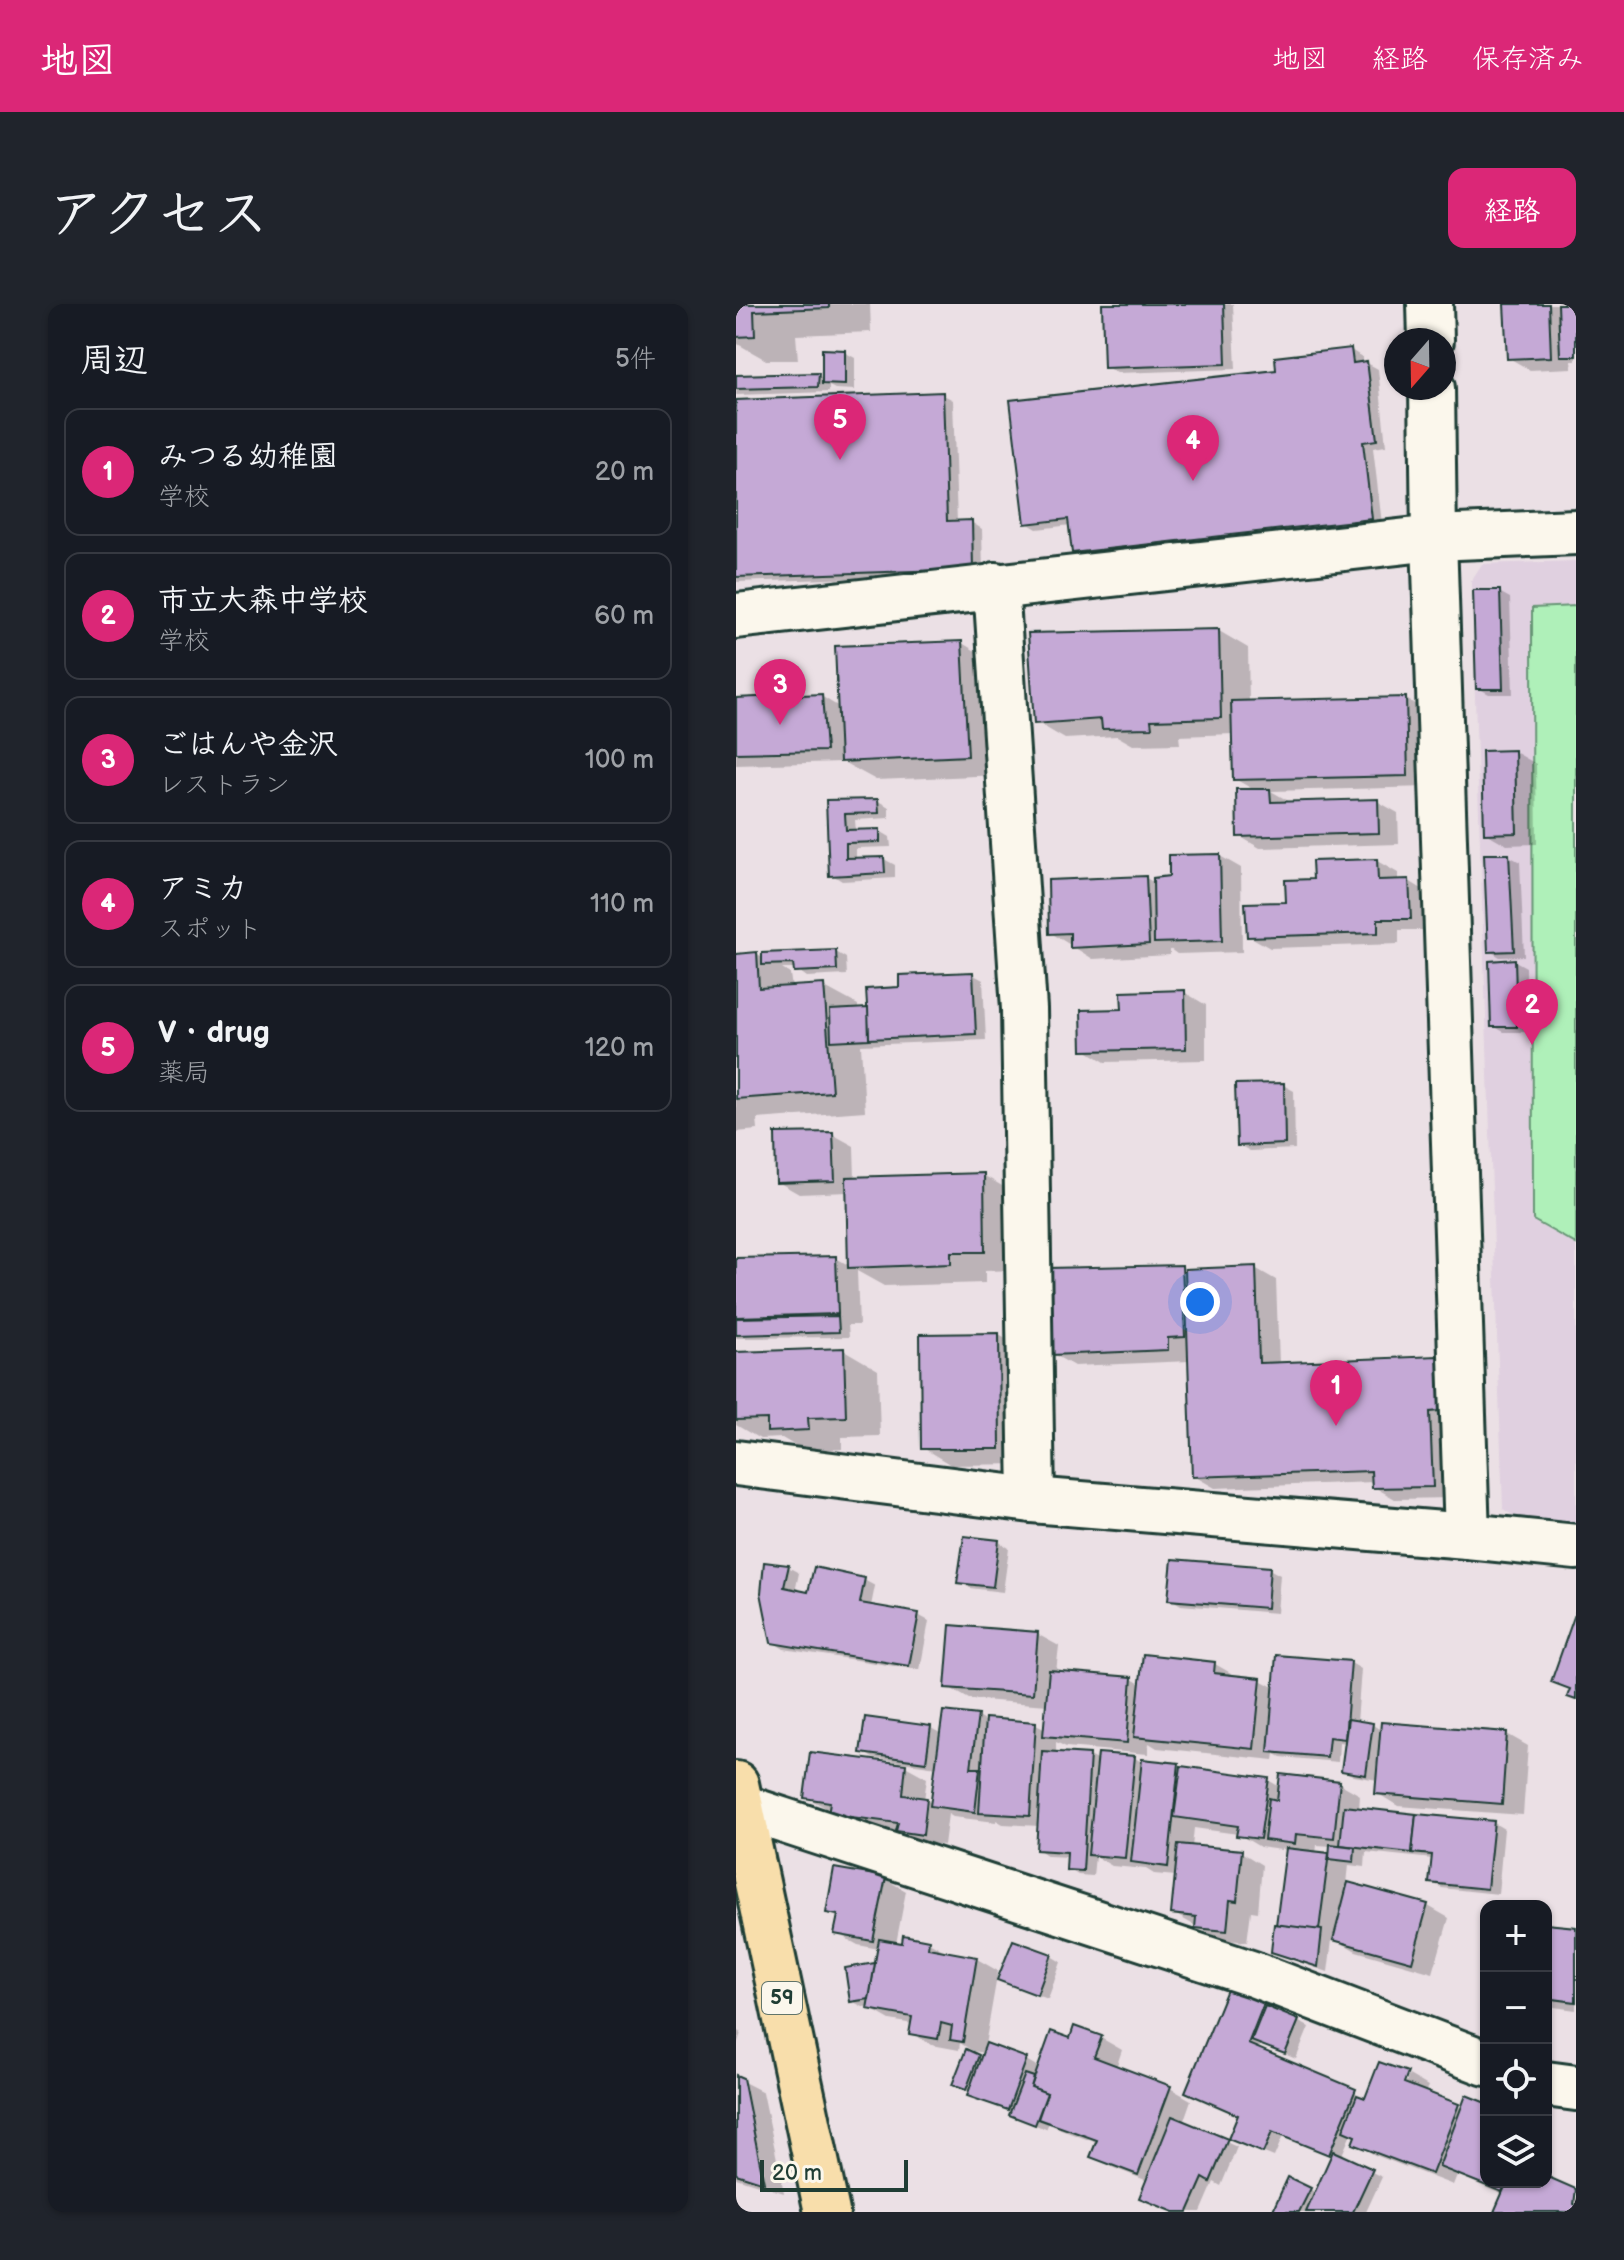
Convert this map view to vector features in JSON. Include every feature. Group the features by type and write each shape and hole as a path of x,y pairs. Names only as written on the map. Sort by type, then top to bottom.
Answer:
{"main road":[{"name":"59","path":"738,1798 827,2212"}],"street":[{"path":"1430,304 1431,328"},
{"path":"1432,400 1467,1536"},
{"path":"736,616 1434,538 1576,532"},
{"path":"996,585 1024,1009 1032,1500"},
{"path":"736,1463 1032,1500 1576,1547"},
{"path":"738,1798 1253,1974 1480,2061"},
{"path":"1552,2085 1576,2088"}],"shaded area":[{"path":"1576,561 1576,1524 1522,1521 1503,1509 1471,581 1482,564"}],"green space":[{"path":"1576,606 1576,1244 1533,1220 1532,608"}],"building":[{"path":"736,304 829,304 829,308 754,311 755,336 736,337"},
{"path":"1102,304 1224,304 1226,364 1104,368"},
{"path":"1504,304 1549,304 1551,357 1507,359"},
{"path":"1558,304 1576,304 1576,356 1560,356"},
{"path":"1351,348 1353,363 1367,361 1377,440 1363,442 1372,519 1072,553 1068,519 1025,524 1010,400 1276,370 1275,357"},
{"path":"822,349 845,350 845,385 822,384"},
{"path":"819,373 818,387 736,389 736,375"},
{"path":"943,392 947,521 972,520 973,569 736,577 736,400"},
{"path":"1473,590 1500,590 1503,689 1476,689"},
{"path":"1219,629 1221,718 1151,720 1152,728 1102,729 1101,719 1034,724 1028,633"},
{"path":"962,641 968,756 840,762 835,646"},
{"path":"822,694 826,751 736,753 736,698"},
{"path":"1406,697 1408,776 1233,780 1231,701"},
{"path":"1515,750 1517,833 1484,834 1482,751"},
{"path":"1236,789 1270,789 1271,802 1378,799 1379,833 1237,837"},
{"path":"878,799 879,813 845,814 846,830 880,829 880,842 846,843 846,858 884,857 885,873 829,876 826,800"},
{"path":"1220,854 1222,941 1154,943 1153,878 1169,876 1169,855"},
{"path":"1484,854 1509,854 1514,951 1488,952"},
{"path":"1377,859 1378,880 1409,879 1411,919 1378,919 1378,933 1247,937 1245,903 1286,902 1285,880 1313,879 1312,861"},
{"path":"1146,876 1149,944 1070,948 1070,933 1049,934 1048,880"},
{"path":"836,950 837,970 794,972 793,964 762,965 762,953"},
{"path":"757,952 759,988 824,984 832,1092 736,1099 736,954"},
{"path":"1515,959 1517,1027 1491,1027 1489,961"},
{"path":"973,972 976,1034 869,1039 866,989 899,987 899,975"},
{"path":"1185,990 1186,1049 1082,1051 1081,1010 1122,1009 1121,992"},
{"path":"868,1008 869,1039 831,1041 830,1010"},
{"path":"1284,1083 1285,1144 1237,1146 1235,1084"},
{"path":"833,1132 835,1181 776,1183 775,1133"},
{"path":"984,1173 985,1252 951,1252 951,1264 848,1268 846,1177"},
{"path":"836,1256 838,1314 736,1317 736,1258"},
{"path":"1182,1265 1185,1337 1168,1338 1168,1350 1051,1355 1048,1268"},
{"path":"1256,1266 1259,1363 1438,1356 1440,1411 1430,1412 1433,1487 1372,1488 1371,1471 1192,1477 1185,1269"},
{"path":"838,1316 839,1332 736,1335 736,1318"},
{"path":"999,1333 1000,1449 921,1449 920,1334"},
{"path":"844,1348 846,1417 808,1418 809,1430 767,1432 767,1419 736,1420 736,1352"},
{"path":"964,1536 999,1540 993,1587 957,1583"},
{"path":"1172,1559 1270,1567 1267,1608 1168,1600"},
{"path":"764,1562 789,1565 784,1587 808,1592 814,1567 865,1578 860,1603 919,1613 909,1666 771,1643 761,1593"},
{"path":"1576,1611 1576,1700 1567,1697 1570,1689 1551,1682"},
{"path":"950,1625 1038,1632 1033,1694 945,1688"},
{"path":"1143,1654 1215,1662 1214,1673 1261,1678 1254,1749 1134,1737"},
{"path":"1276,1655 1351,1661 1345,1739 1329,1737 1327,1757 1268,1752"},
{"path":"1049,1670 1132,1677 1127,1743 1043,1736"},
{"path":"943,1711 978,1715 971,1768 980,1768 975,1812 930,1806"},
{"path":"865,1717 931,1726 926,1762 860,1753"},
{"path":"985,1718 1036,1722 1030,1816 979,1813"},
{"path":"1348,1719 1373,1723 1366,1775 1341,1771"},
{"path":"1381,1722 1507,1732 1502,1804 1375,1794"},
{"path":"1042,1751 1090,1754 1083,1871 1066,1870 1067,1852 1036,1850"},
{"path":"810,1752 906,1764 903,1795 927,1798 923,1835 896,1831 898,1823 828,1814 830,1802 804,1798"},
{"path":"1098,1753 1135,1756 1125,1858 1088,1855"},
{"path":"1142,1759 1179,1763 1168,1867 1131,1862"},
{"path":"1181,1766 1269,1778 1260,1839 1236,1836 1238,1826 1174,1817"},
{"path":"1280,1774 1340,1781 1334,1838 1296,1834 1295,1844 1264,1840 1269,1798 1277,1800"},
{"path":"1344,1806 1416,1814 1412,1853 1340,1845"},
{"path":"1416,1814 1494,1821 1487,1889 1429,1883 1432,1855 1412,1853"},
{"path":"1178,1844 1242,1850 1237,1901 1230,1900 1227,1931 1195,1928 1196,1917 1171,1914"},
{"path":"1330,1844 1355,1847 1354,1862 1329,1859"},
{"path":"1286,1848 1329,1853 1319,1930 1276,1925"},
{"path":"834,1868 886,1877 873,1941 834,1934 838,1915 826,1913"},
{"path":"1348,1882 1428,1904 1412,1962 1333,1940"},
{"path":"1274,1924 1322,1930 1318,1967 1271,1952"},
{"path":"1552,1925 1576,1927 1576,2002 1552,1999"},
{"path":"903,1935 929,1940 928,1948 977,1957 963,2042 950,2040 952,2026 941,2023 938,2039 909,2034 912,2017 867,2009 879,1939 902,1943"},
{"path":"1013,1940 1052,1954 1037,1995 997,1980"},
{"path":"875,1963 869,1999 850,2002 845,1968"},
{"path":"1228,1987 1264,2003 1248,2044 1356,2089 1329,2155 1272,2132 1263,2153 1228,2139 1238,2115 1185,2092"},
{"path":"1265,2006 1299,2020 1285,2054 1251,2041"},
{"path":"1074,2026 1102,2036 1094,2057 1171,2086 1138,2175 1090,2157 1097,2140 1038,2119 1047,2093 1031,2087 1051,2031 1070,2038"},
{"path":"986,2043 1027,2058 1008,2110 967,2096"},
{"path":"966,2049 979,2055 966,2090 952,2085"},
{"path":"1379,2062 1408,2072 1404,2083 1459,2104 1432,2174 1352,2144 1355,2136 1343,2131 1357,2095 1365,2098"},
{"path":"1025,2074 1034,2077 1031,2087 1047,2093 1035,2125 1009,2115"},
{"path":"736,2075 743,2078 764,2183 736,2174"},
{"path":"1466,2095 1480,2101 1480,2183 1439,2167"},
{"path":"1172,2116 1228,2139 1210,2182 1203,2178 1188,2212 1174,2212 1139,2198"},
{"path":"1333,2151 1373,2169 1353,2212 1306,2212"},
{"path":"1288,2177 1311,2188 1299,2212 1272,2212"},
{"path":"1552,2179 1576,2189 1576,2212 1494,2212 1504,2188 1552,2188"}],"place":[{"name":"V・drug","path":"840,460"},
{"name":"アミカ","path":"1193,481"},
{"name":"ごはんや金沢","path":"780,725"},
{"name":"市立大森中学校","path":"1532,1045"},
{"name":"みつる幼稚園","path":"1336,1426"}]}
